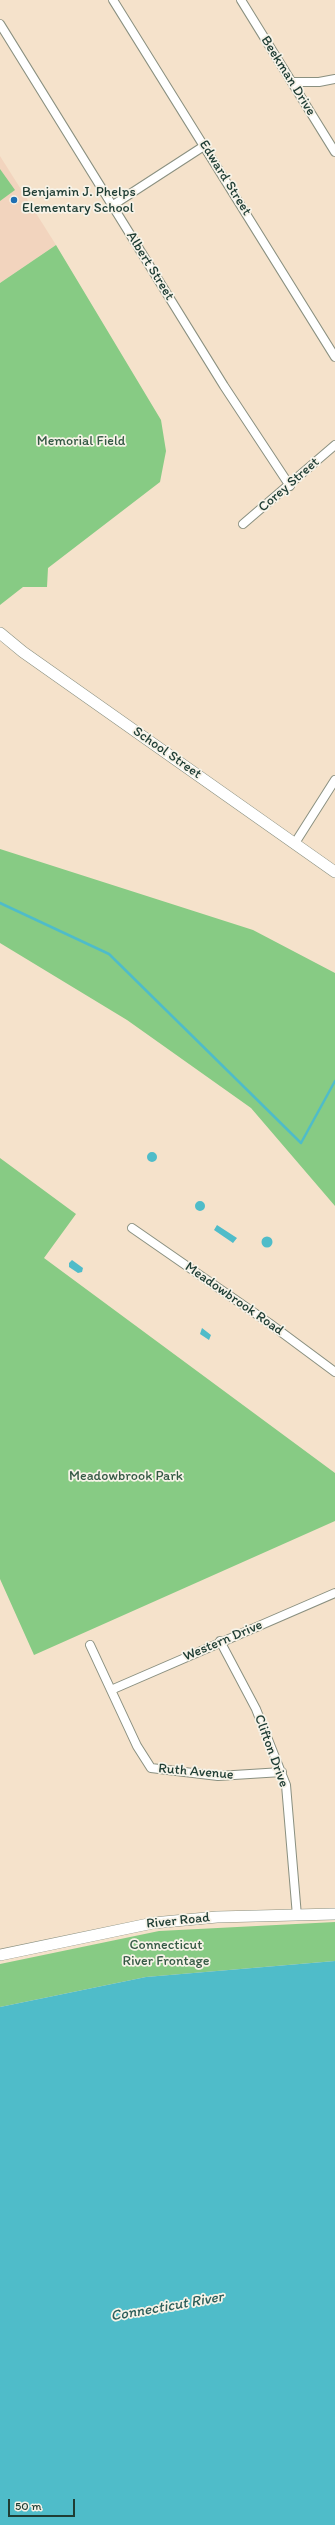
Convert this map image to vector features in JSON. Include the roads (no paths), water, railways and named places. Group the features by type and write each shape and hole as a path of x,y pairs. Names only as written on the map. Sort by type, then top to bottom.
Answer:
{"street":[{"name":"Edward Street","path":"113,0 335,357"},
{"name":"Beekman Drive","path":"241,0 335,152"},
{"name":"Albert Street","path":"0,24 290,486"},
{"path":"292,82 319,82 335,79"},
{"path":"113,205 204,146"},
{"name":"Corey Street","path":"244,524 290,486 335,444"},
{"name":"School Street","path":"0,633 23,652 335,872"},
{"path":"295,843 335,780"},
{"name":"Meadowbrook Road","path":"132,1228 274,1326 335,1372"},
{"name":"Western Drive","path":"111,1690 335,1593"},
{"name":"Clifton Drive","path":"220,1642 256,1709 282,1772 288,1801 289,1836 297,1916"},
{"name":"Ruth Avenue","path":"90,1645 137,1746 151,1768 218,1776 282,1772"},
{"name":"River Road","path":"0,1955 153,1923 217,1917 335,1914"}],"water":[{"path":"150,1152 154,1152 157,1157 154,1162 150,1162 147,1159 147,1155"},
{"path":"198,1201 202,1201 204,1202 204,1210 198,1211 195,1208 195,1204"},
{"path":"217,1225 237,1238 233,1243 214,1230"},
{"path":"265,1237 269,1237 271,1238 271,1246 265,1247 262,1244 262,1240"},
{"path":"72,1260 83,1268 82,1272 78,1273 69,1267 69,1263"},
{"path":"202,1328 211,1335 209,1340 200,1334"},
{"name":"Connecticut River","path":"335,1961 335,2525 0,2525 0,2007 146,1977"}],"waterway":[{"path":"0,903 109,954 301,1143 335,1081"}],"place":[{"name":"Benjamin J. Phelps Elementary School","path":"14,200"}],"park label":[{"name":"Memorial Field","path":"81,441"},
{"name":"Meadowbrook Park","path":"126,1476"},
{"name":"Connecticut River Frontage","path":"166,1954"}]}
